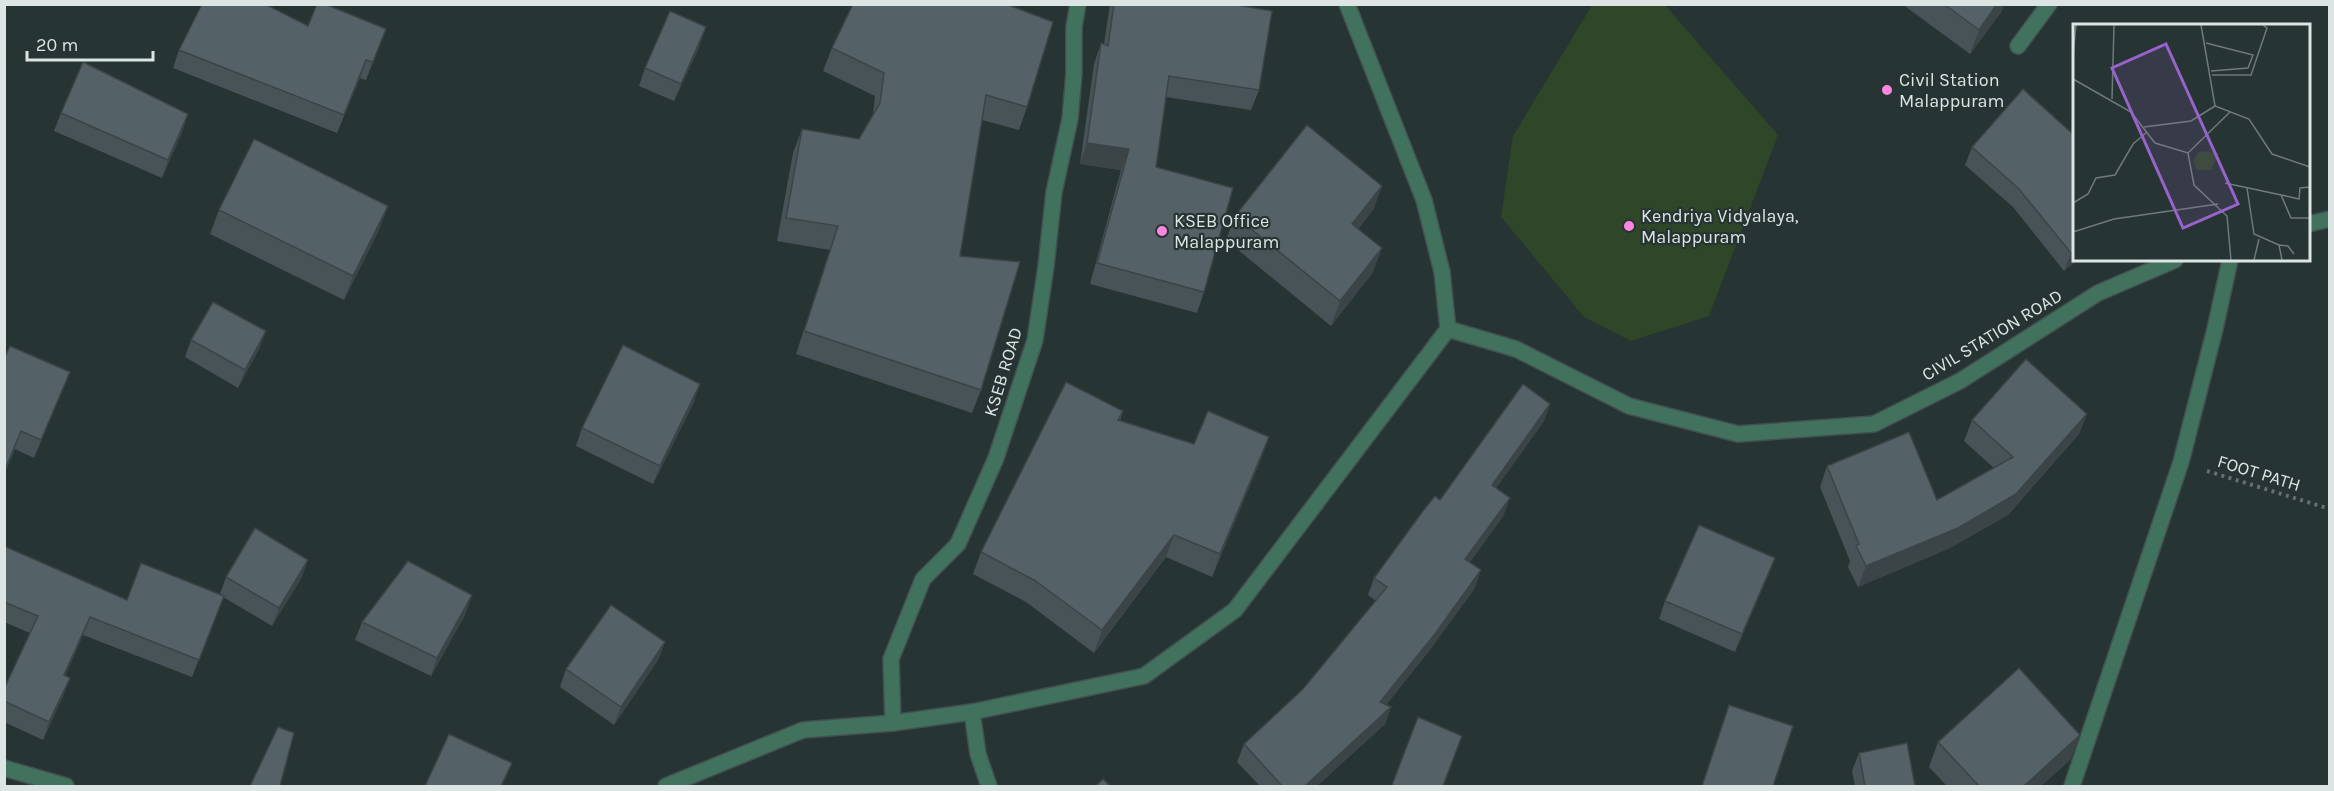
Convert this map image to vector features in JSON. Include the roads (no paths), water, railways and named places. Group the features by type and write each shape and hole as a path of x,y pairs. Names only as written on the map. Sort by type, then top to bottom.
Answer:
{"street":[{"name":"KSEB ROAD","path":"892,723 891,659 923,579 958,544 996,458 1035,340 1047,266 1054,192 1070,119 1077,4"},
{"path":"666,786 803,729 892,723 972,712 1144,676 1235,610 1448,329 1442,272 1424,200 1347,4"},
{"path":"2018,46 2049,4"},
{"path":"2310,224 2330,219"},
{"name":"CIVIL STATION ROAD","path":"1448,329 1516,349 1629,406 1738,434 1874,424 1960,381 2098,293 2173,261"},
{"path":"2072,786 2181,462 2230,261"},
{"path":"972,712 978,754 988,786"},
{"path":"4,768 66,786"}],"place":[{"name":"Civil Station Malappuram","path":"1887,90"},
{"name":"Kendriya Vidyalaya, Malappuram","path":"1629,226"},
{"name":"KSEB Office Malappuram","path":"1162,231"}]}
